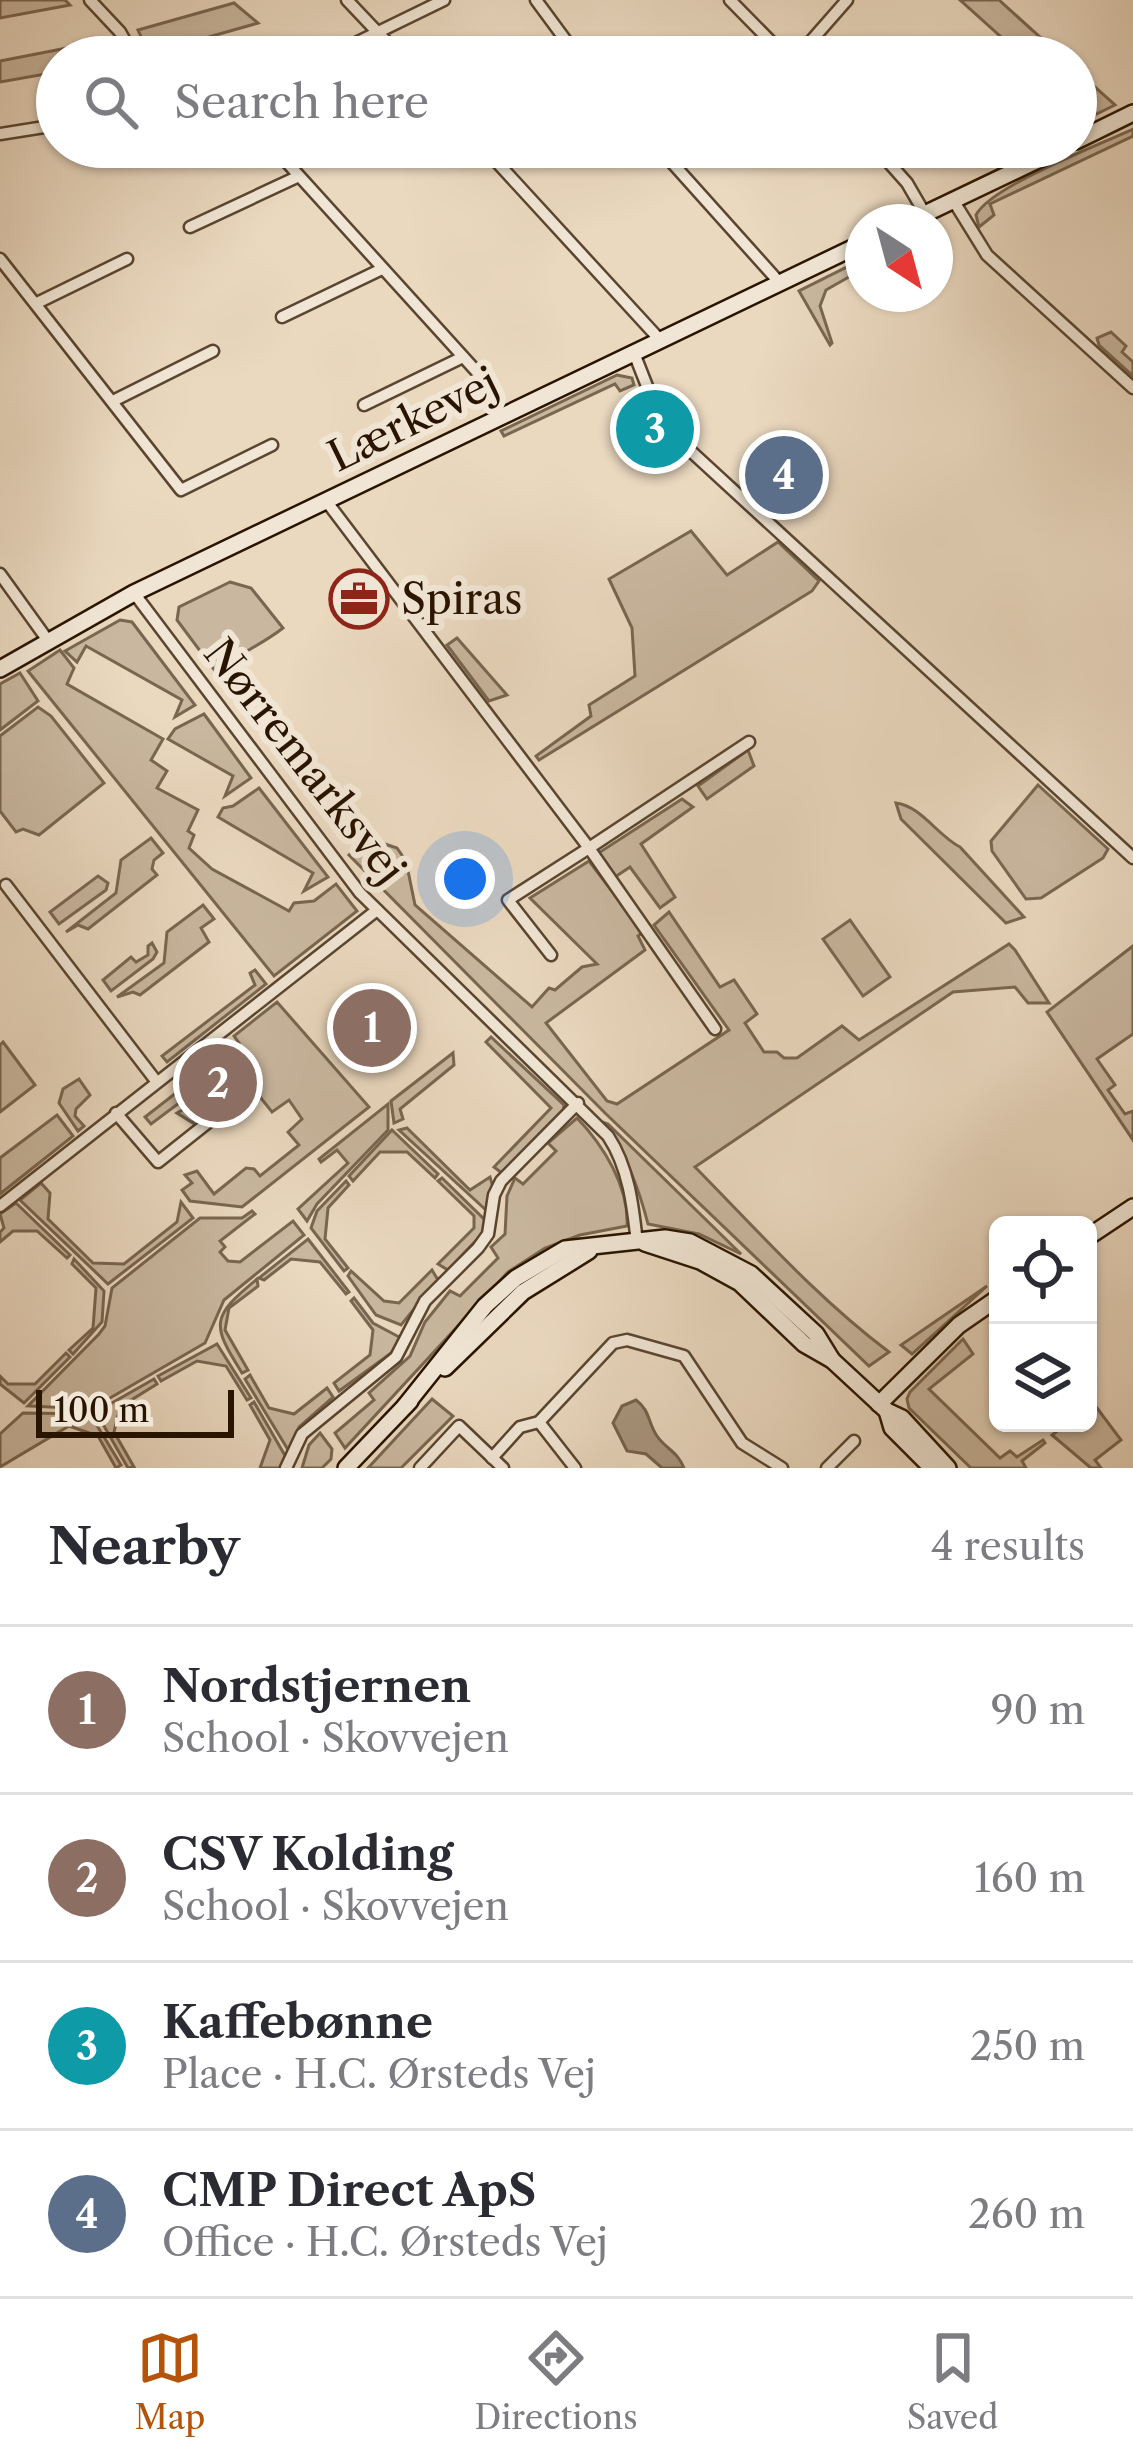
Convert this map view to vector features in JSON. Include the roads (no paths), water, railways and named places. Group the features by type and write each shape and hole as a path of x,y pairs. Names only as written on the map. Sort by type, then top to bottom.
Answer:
{"street":[{"path":"90,0 122,36"},
{"path":"347,0 383,36"},
{"path":"371,36 444,0"},
{"path":"536,0 563,36"},
{"path":"730,0 765,36"},
{"path":"815,36 847,0"},
{"path":"1097,131 1133,113"},
{"path":"0,134 36,128"},
{"path":"290,168 496,393"},
{"path":"503,168 661,341"},
{"path":"677,168 778,282"},
{"path":"893,168 920,204"},
{"path":"945,204 1020,168"},
{"path":"190,227 297,177"},
{"path":"953,200 987,255 1133,388"},
{"name":"Lærkevej","path":"0,669 134,593 845,251"},
{"path":"0,259 181,490 272,445"},
{"path":"38,303 128,259"},
{"path":"283,317 382,269"},
{"path":"113,401 213,351"},
{"path":"634,353 656,409 683,444 1133,858"},
{"path":"364,405 463,357"},
{"path":"327,502 589,848 715,1029"},
{"path":"0,574 49,642"},
{"name":"Nørremarksvej","path":"134,593 326,853 377,910 578,1103 618,1151 641,1243"},
{"path":"551,955 508,900 749,742"},
{"path":"6,885 156,1082"},
{"path":"0,1206 377,910"},
{"path":"286,1468 302,1434 396,1357 425,1301 488,1234 501,1181 578,1103"},
{"path":"116,1114 158,1162 211,1120"},
{"path":"1097,1232 1133,1207"},
{"path":"346,1468 524,1292 591,1249 641,1243 719,1270 759,1298 804,1344 832,1360 883,1407 902,1418 948,1468"},
{"path":"883,1407 959,1324 989,1304"},
{"path":"492,1458 520,1427 539,1422 613,1343 627,1340 684,1356 742,1442 782,1468"},
{"path":"883,1407 892,1428 932,1468"},
{"path":"539,1422 575,1468"},
{"path":"419,1468 459,1426 503,1468"},
{"path":"826,1468 854,1441"}],"place":[{"name":"Kaffebønne","path":"655,429"},
{"name":"CMP Direct ApS","path":"784,475"},
{"name":"Spiras","path":"359,599"},
{"name":"Nordstjernen","path":"372,1028"},
{"name":"CSV Kolding","path":"218,1083"}]}
